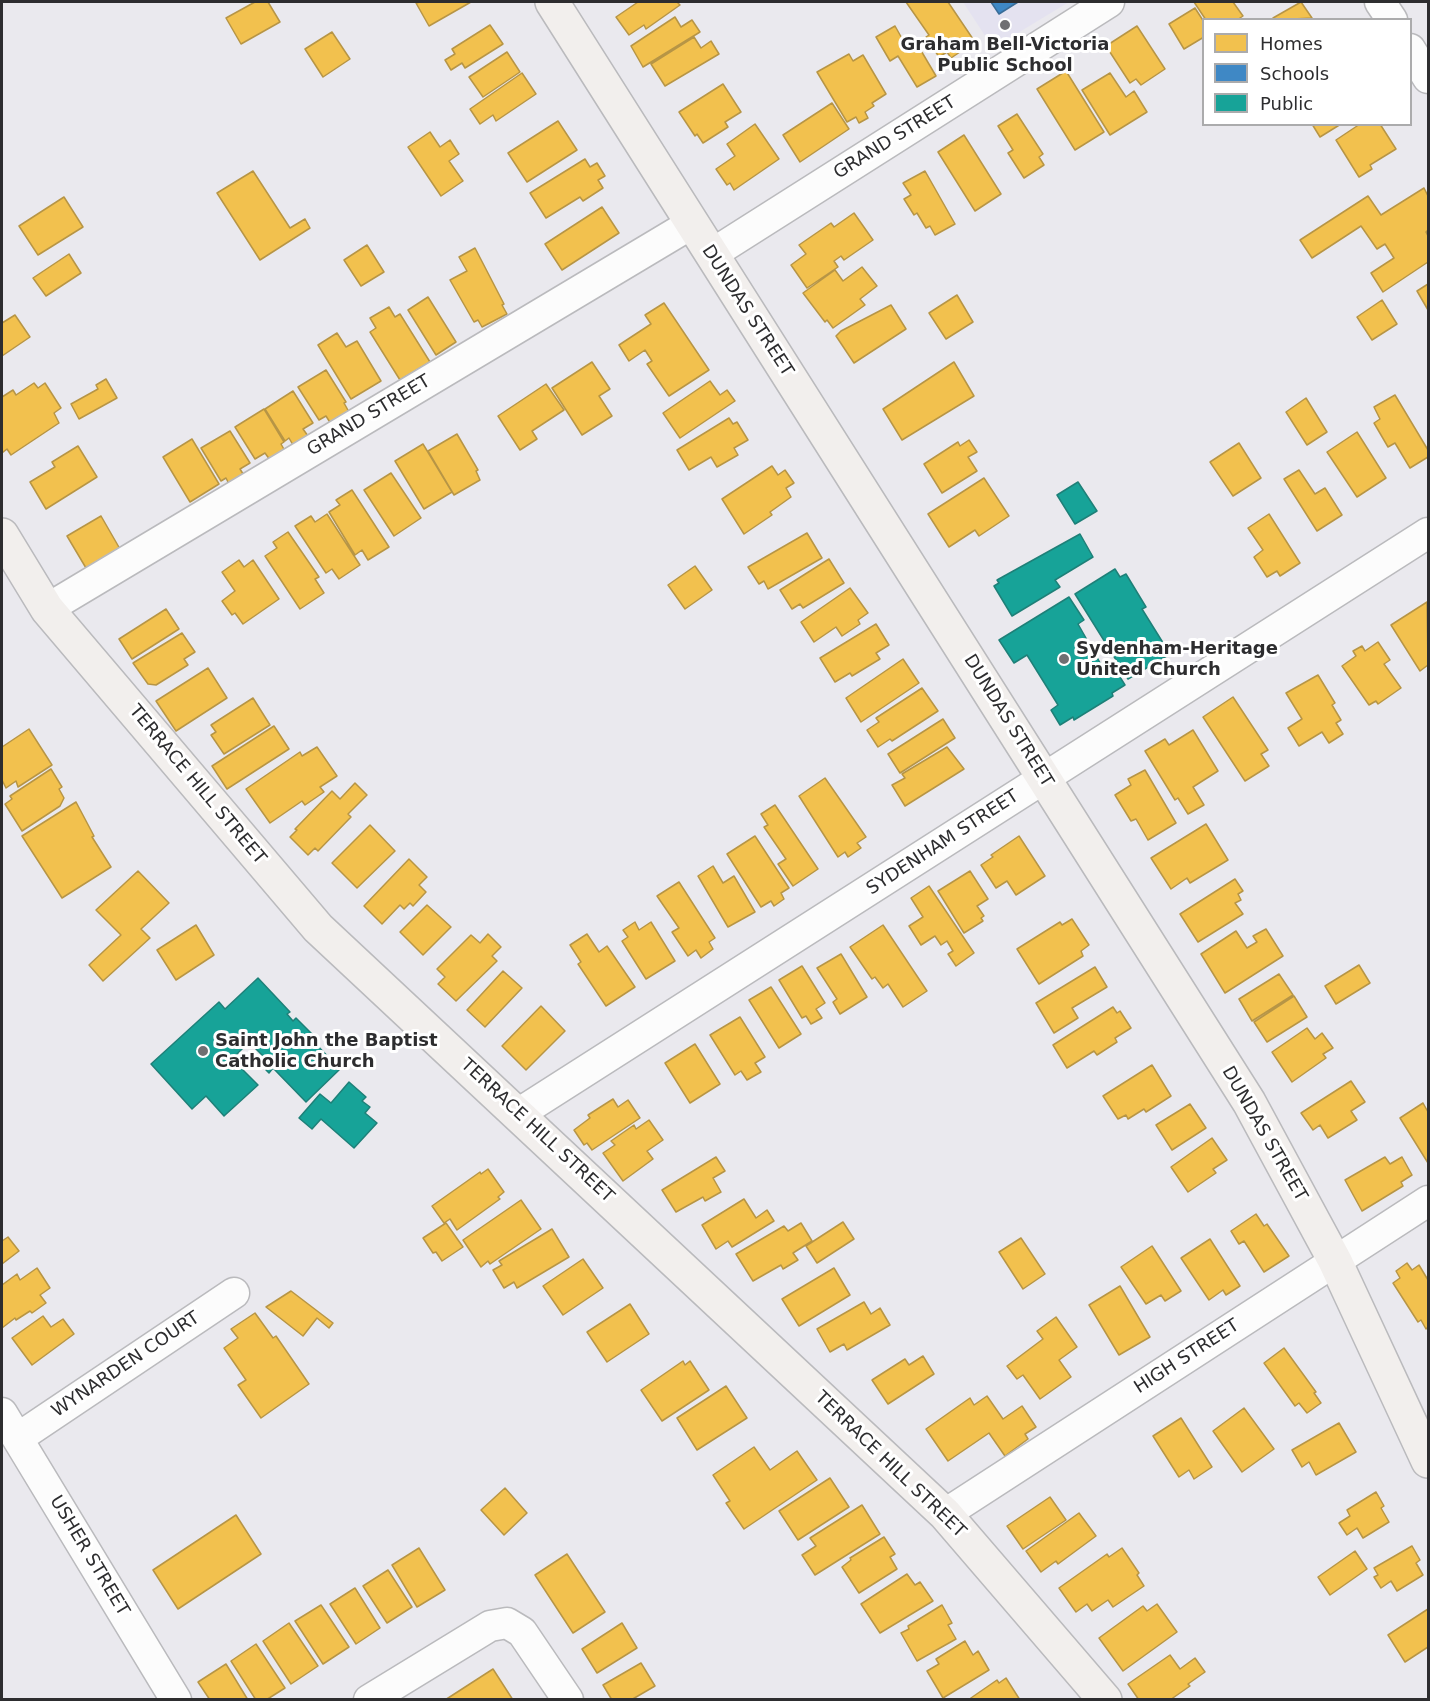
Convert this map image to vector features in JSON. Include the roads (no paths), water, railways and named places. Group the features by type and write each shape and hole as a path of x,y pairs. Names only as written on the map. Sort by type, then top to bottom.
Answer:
{"street":[{"name":"DUNDAS STREET","path":"552,2 1249,1102 1335,1261 1428,1461"},
{"name":"GRAND STREET","path":"712,254 1109,2"},
{"path":"1380,2 1391,18"},
{"path":"1412,52 1428,78"},
{"name":"GRAND STREET","path":"47,609 691,224"},
{"name":"SYDENHAM STREET","path":"518,1114 1428,533"},
{"name":"TERRACE HILL STREET","path":"2,535 47,609 318,928 945,1514 1105,1700"},
{"name":"HIGH STREET","path":"945,1514 1428,1201"},
{"name":"WYNARDEN COURT","path":"18,1438 234,1293"},
{"name":"USHER STREET","path":"2,1413 176,1700"},
{"path":"369,1700 490,1626 507,1623 522,1632 568,1700"}],"place":[{"name":"Graham Bell-Victoria Public School","path":"1005,25"},
{"name":"Sydenham-Heritage United Church","path":"1064,659"},
{"name":"Saint John the Baptist Catholic Church","path":"203,1051"}]}
